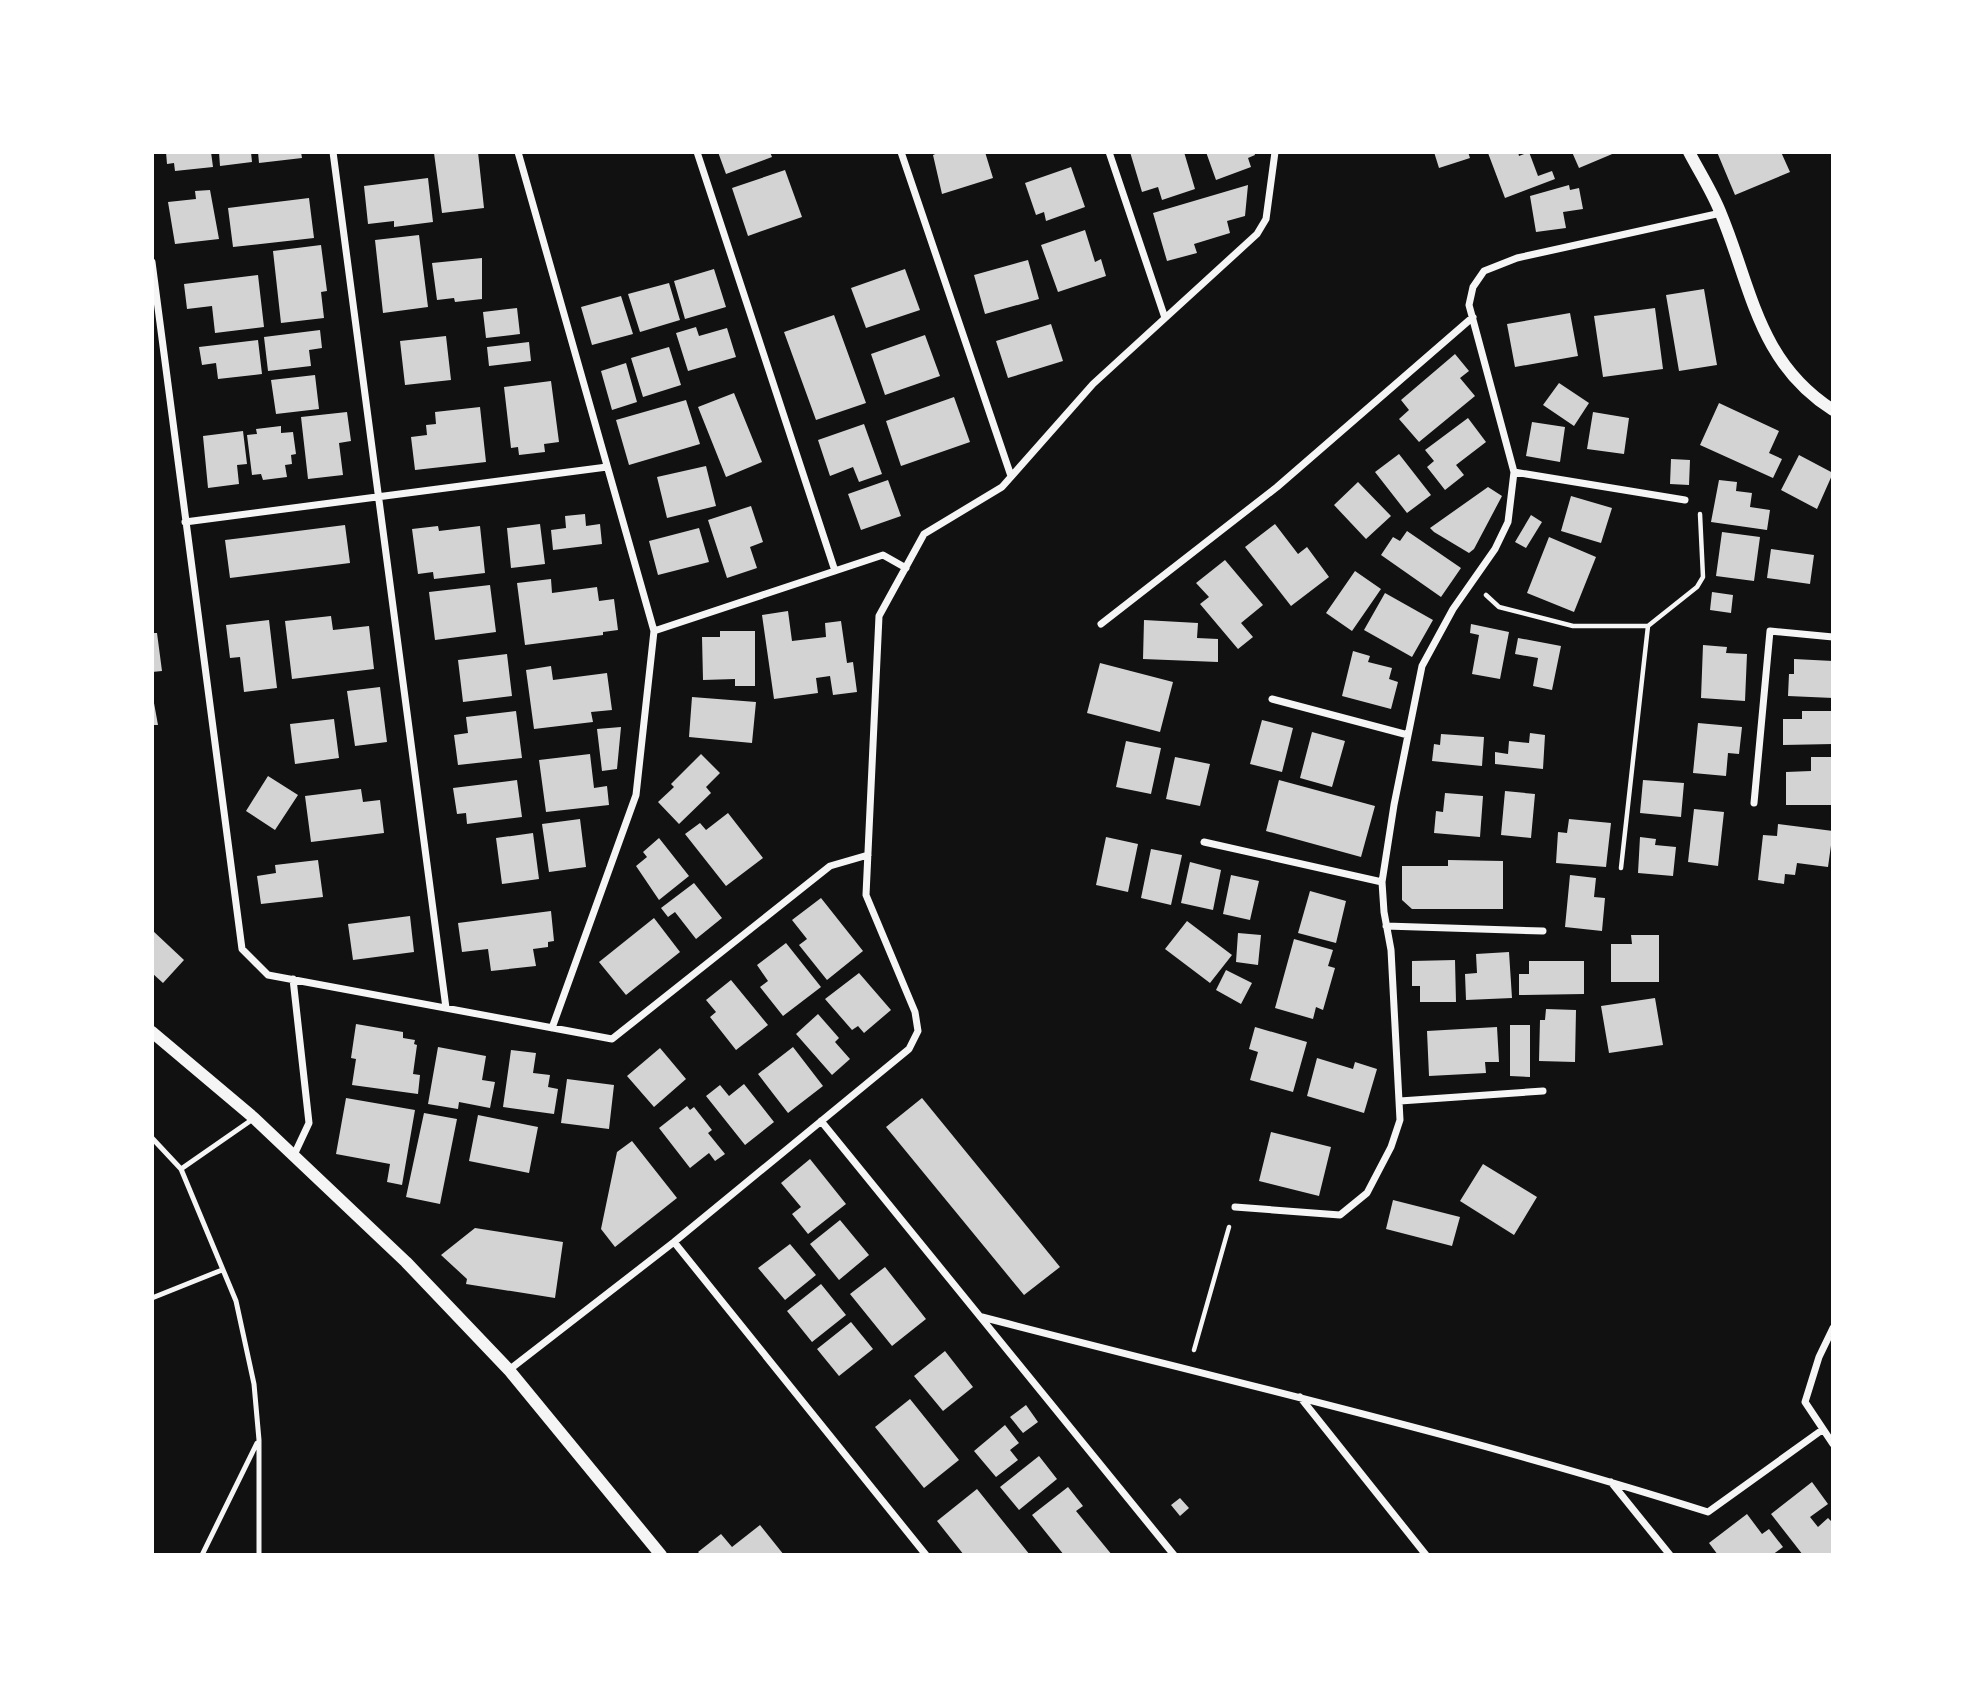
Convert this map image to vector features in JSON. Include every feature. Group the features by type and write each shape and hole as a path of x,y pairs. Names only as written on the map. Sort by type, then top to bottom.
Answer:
{"street":[{"path":"333,152 446,1008"},
{"path":"518,152 654,631 636,794 552,1028"},
{"path":"697,152 835,571"},
{"path":"901,152 1011,476"},
{"path":"1109,152 1165,318"},
{"path":"509,1370 674,1242 909,1049 918,1031 915,1012 866,895 880,616 924,534 1002,486 1093,384 1257,234 1266,219 1275,152"},
{"path":"1689,152 1721,214 1760,327 1785,366 1819,401 1833,410"},
{"path":"1234,1208 1340,1215 1367,1193 1391,1147 1400,1120 1391,950 1382,882 1408,734 1422,666 1454,609 1495,549 1508,522 1514,472 1469,304 1473,288 1484,271 1517,258 1721,214"},
{"path":"152,262 242,949 268,975 612,1039 830,866 868,855"},
{"path":"1101,624 1277,487 1473,317"},
{"path":"185,522 607,467"},
{"path":"1514,472 1685,500"},
{"path":"654,631 883,555 906,568"},
{"path":"1754,803 1770,631 1833,637"},
{"path":"1272,699 1408,734"},
{"path":"1204,842 1382,882"},
{"path":"1387,926 1543,931"},
{"path":"293,979 309,1123 294,1156"},
{"path":"152,1031 254,1118 406,1262 509,1370 661,1555"},
{"path":"1399,1101 1543,1091"},
{"path":"821,1121 1174,1555"},
{"path":"674,1242 926,1555"},
{"path":"982,1317 1188,1371 1300,1397 1610,1480 1708,1511 1822,1430"},
{"path":"1833,1328 1819,1357 1805,1402 1833,1444"},
{"path":"1300,1397 1426,1555"},
{"path":"1610,1480 1670,1555"}],"lane":[{"path":"181,1170 254,1118"},
{"path":"152,1138 181,1170 236,1301 254,1384 259,1440 259,1555"},
{"path":"152,1298 222,1270"},
{"path":"202,1555 259,1440"}],"path":[{"path":"1473,582 1499,607 1573,626 1648,626 1697,587 1703,577 1699,510 1685,500"},
{"path":"1621,868 1648,626"},
{"path":"1188,1371 1234,1208"}],"building":[{"path":"166,152 211,152 213,167 175,171 174,163 167,164"},
{"path":"219,152 251,152 252,162 220,166"},
{"path":"258,152 301,152 302,158 259,163"},
{"path":"478,152 484,208 442,213 434,153"},
{"path":"718,152 770,152 772,157 726,174"},
{"path":"940,152 985,152 993,178 942,194 933,155"},
{"path":"1130,152 1184,152 1195,189 1162,200 1158,187 1142,192"},
{"path":"1206,152 1254,152 1255,155 1248,158 1251,167 1216,180"},
{"path":"1434,152 1468,152 1470,158 1439,168"},
{"path":"1518,152 1519,156 1529,152 1538,176 1552,171 1555,179 1505,198 1488,153"},
{"path":"1572,152 1617,152 1579,168"},
{"path":"1717,152 1781,152 1790,172 1735,195"},
{"path":"1071,167 1085,207 1046,221 1044,212 1036,215 1025,183"},
{"path":"785,170 802,217 748,236 732,188"},
{"path":"428,178 433,222 394,227 394,221 368,224 364,186"},
{"path":"1248,185 1245,216 1227,221 1230,233 1194,244 1197,253 1167,261 1153,213"},
{"path":"1569,185 1570,190 1579,188 1583,209 1563,212 1566,228 1536,232 1530,196"},
{"path":"210,190 219,239 175,244 168,202 196,199 195,191"},
{"path":"309,198 314,238 233,247 228,208"},
{"path":"1085,230 1095,262 1101,259 1106,276 1058,292 1041,245"},
{"path":"419,235 428,307 383,313 375,240"},
{"path":"321,245 327,291 321,292 324,318 281,323 273,251"},
{"path":"482,258 482,299 455,302 454,298 437,300 432,263"},
{"path":"1028,260 1039,299 985,314 974,275"},
{"path":"714,269 726,307 685,319 674,281"},
{"path":"905,269 920,310 866,328 851,288"},
{"path":"258,275 264,327 215,333 212,306 187,309 184,284"},
{"path":"669,283 680,320 640,332 628,294"},
{"path":"1704,289 1717,365 1679,371 1666,295"},
{"path":"621,296 633,334 592,345 581,307"},
{"path":"517,308 520,334 486,338 483,312"},
{"path":"1655,308 1663,369 1603,377 1594,316"},
{"path":"1570,313 1578,356 1515,367 1507,324"},
{"path":"834,315 866,403 816,420 784,332"},
{"path":"1051,324 1063,361 1008,378 996,341"},
{"path":"696,327 699,336 727,328 736,357 688,371 676,333"},
{"path":"320,330 322,348 309,350 311,366 268,371 264,337"},
{"path":"925,335 940,376 885,395 871,354"},
{"path":"446,336 451,380 405,385 400,341"},
{"path":"258,340 262,374 218,379 216,363 202,365 199,347"},
{"path":"529,342 531,361 489,366 487,347"},
{"path":"669,347 681,385 643,397 631,358"},
{"path":"1455,354 1469,371 1460,378 1475,396 1419,442 1399,419 1409,410 1401,400"},
{"path":"626,363 637,402 612,410 601,371"},
{"path":"315,375 319,409 276,414 271,380"},
{"path":"551,381 559,442 544,444 545,452 519,455 518,447 511,448 504,387"},
{"path":"1559,383 1589,403 1574,426 1543,405"},
{"path":"734,393 762,462 726,477 698,407"},
{"path":"954,397 970,442 901,466 886,421"},
{"path":"686,400 700,444 629,465 616,420"},
{"path":"1719,403 1779,431 1769,453 1782,459 1773,478 1700,445"},
{"path":"480,407 486,462 415,470 411,437 427,435 426,425 436,424 435,412"},
{"path":"347,412 351,441 339,443 343,475 308,479 301,417"},
{"path":"1593,412 1629,418 1624,454 1587,449"},
{"path":"1468,418 1486,442 1456,465 1464,475 1445,490 1427,467 1434,461 1425,450"},
{"path":"1532,422 1565,427 1560,462 1526,456"},
{"path":"864,424 882,474 859,482 853,467 830,476 818,440"},
{"path":"281,426 281,433 293,432 296,454 291,455 292,464 285,465 287,477 263,480 261,474 252,475 247,435 257,434 256,429"},
{"path":"243,431 247,464 237,465 239,484 208,488 203,436"},
{"path":"1399,454 1431,495 1407,513 1375,472"},
{"path":"1799,455 1833,473 1817,509 1781,490"},
{"path":"1671,459 1690,460 1689,485 1670,484"},
{"path":"706,466 716,506 667,518 657,477"},
{"path":"888,480 901,516 861,530 848,494"},
{"path":"1719,480 1737,482 1736,491 1752,493 1750,507 1770,510 1767,530 1711,522"},
{"path":"1358,482 1391,516 1366,539 1334,505"},
{"path":"1488,487 1502,496 1474,549 1469,553 1430,528"},
{"path":"1571,496 1612,508 1601,543 1561,531"},
{"path":"751,506 763,542 750,547 757,568 727,578 708,520"},
{"path":"585,514 586,526 600,524 602,544 553,550 551,530 566,528 565,516"},
{"path":"1531,515 1542,522 1526,548 1515,542"},
{"path":"540,524 545,564 511,568 507,528"},
{"path":"1275,524 1298,554 1307,547 1329,577 1291,606 1245,547"},
{"path":"345,525 350,563 230,578 225,540"},
{"path":"438,526 439,531 480,526 485,573 434,579 433,572 418,574 412,529"},
{"path":"699,528 709,562 658,575 649,541"},
{"path":"1407,531 1461,568 1441,597 1381,555 1393,537 1400,541"},
{"path":"1722,532 1760,537 1754,581 1716,576"},
{"path":"1549,537 1596,557 1574,612 1527,593"},
{"path":"1771,549 1814,555 1810,584 1767,578"},
{"path":"1225,560 1263,605 1241,623 1253,637 1238,649 1200,604 1209,597 1196,583"},
{"path":"1355,571 1381,589 1352,631 1326,613"},
{"path":"551,579 552,593 597,587 599,601 614,599 618,630 603,632 603,635 525,645 517,583"},
{"path":"490,585 496,632 435,640 429,592"},
{"path":"1712,592 1733,595 1731,613 1710,610"},
{"path":"1385,593 1433,620 1412,657 1364,630"},
{"path":"788,611 792,641 826,637 825,623 841,621 847,663 853,662 857,692 833,695 830,676 816,678 818,693 774,699 762,615"},
{"path":"331,616 333,630 369,626 374,669 292,679 285,621"},
{"path":"269,620 277,688 244,692 240,657 230,658 226,625"},
{"path":"1144,620 1198,623 1197,638 1218,639 1218,662 1143,659"},
{"path":"1471,624 1509,632 1500,679 1472,674 1479,635 1470,633"},
{"path":"720,631 755,631 755,686 735,686 735,679 703,680 702,637 720,637"},
{"path":"152,633 157,633 162,671 152,672"},
{"path":"1518,638 1561,646 1552,690 1533,686 1538,658 1515,654"},
{"path":"1703,645 1727,647 1726,653 1747,654 1745,701 1701,698"},
{"path":"1353,651 1370,656 1368,662 1392,668 1389,679 1398,682 1391,709 1342,696"},
{"path":"507,654 512,696 463,702 458,660"},
{"path":"1794,659 1833,661 1833,698 1788,696 1789,674 1794,674"},
{"path":"1100,663 1173,682 1160,732 1087,713"},
{"path":"551,666 553,680 607,673 612,710 591,712 593,722 534,729 526,670"},
{"path":"380,687 387,742 355,746 347,691"},
{"path":"152,692 158,725 152,725"},
{"path":"692,697 756,702 752,743 689,737"},
{"path":"516,711 522,758 458,765 454,735 468,733 466,717"},
{"path":"1802,711 1833,711 1833,744 1783,745 1783,719 1802,719"},
{"path":"334,719 339,758 295,764 290,724"},
{"path":"1262,720 1293,728 1282,772 1250,764"},
{"path":"1698,723 1742,727 1739,754 1728,753 1726,776 1693,773"},
{"path":"621,727 617,769 602,771 597,729"},
{"path":"1312,732 1345,741 1332,787 1300,778"},
{"path":"1530,733 1545,735 1543,769 1495,764 1495,752 1508,754 1509,741 1529,743"},
{"path":"1441,734 1484,737 1482,766 1432,761 1434,744 1440,745"},
{"path":"1126,741 1161,748 1151,794 1116,787"},
{"path":"590,754 594,788 607,786 609,805 546,812 539,760"},
{"path":"701,754 720,773 706,787 711,793 679,824 658,802 674,787 671,784"},
{"path":"1175,757 1210,764 1200,806 1166,799"},
{"path":"1811,757 1832,757 1833,805 1786,805 1786,772 1811,771"},
{"path":"268,776 298,795 275,830 246,811"},
{"path":"517,780 522,817 467,824 466,813 457,814 453,788"},
{"path":"1279,780 1375,806 1361,857 1266,831"},
{"path":"1643,780 1684,783 1681,817 1640,813"},
{"path":"361,789 363,802 380,800 384,833 311,842 305,796"},
{"path":"1505,791 1535,794 1531,838 1501,835"},
{"path":"1445,793 1483,796 1480,837 1434,833 1436,811 1443,812"},
{"path":"1694,809 1724,812 1718,866 1688,862"},
{"path":"728,813 763,858 726,886 685,834 700,823 706,830"},
{"path":"580,819 586,867 549,872 542,824"},
{"path":"1569,819 1611,823 1606,867 1556,863 1558,832 1567,833"},
{"path":"1778,824 1833,831 1828,867 1797,863 1795,875 1785,874 1784,884 1758,880 1763,835 1777,836"},
{"path":"533,833 539,879 502,884 496,838"},
{"path":"1106,837 1138,844 1128,892 1096,885"},
{"path":"1640,837 1656,839 1655,845 1676,847 1673,876 1638,873"},
{"path":"659,838 689,876 659,900 636,866 647,857 643,852"},
{"path":"1151,849 1182,855 1171,905 1141,898"},
{"path":"318,860 323,897 261,904 257,876 276,873 275,865"},
{"path":"1448,860 1503,861 1503,909 1412,909 1402,900 1402,866 1448,866"},
{"path":"1190,862 1221,870 1213,910 1181,903"},
{"path":"1231,875 1259,881 1250,920 1223,914"},
{"path":"1570,875 1596,878 1594,897 1605,898 1602,931 1565,927"},
{"path":"694,883 722,918 696,939 675,912 668,917 661,908"},
{"path":"1310,891 1346,901 1336,943 1298,933"},
{"path":"821,898 863,951 827,980 799,945 807,939 792,920"},
{"path":"551,911 554,941 548,942 548,947 533,949 536,966 491,971 488,949 462,952 458,923"},
{"path":"410,916 414,952 353,960 348,924"},
{"path":"654,918 680,952 626,995 599,962"},
{"path":"1187,921 1232,955 1210,983 1165,949"},
{"path":"152,930 184,960 163,983 152,973"},
{"path":"1238,933 1261,935 1258,965 1236,962"},
{"path":"1631,935 1659,935 1659,982 1611,982 1611,944 1632,944"},
{"path":"1294,939 1333,950 1328,966 1335,968 1323,1010 1316,1007 1313,1019 1275,1008"},
{"path":"786,943 821,987 783,1016 760,987 768,981 757,965"},
{"path":"1509,952 1512,998 1466,1000 1465,974 1477,973 1476,954"},
{"path":"1455,960 1456,1002 1420,1002 1420,986 1412,986 1412,961"},
{"path":"1529,961 1584,961 1584,994 1519,995 1519,974 1529,974"},
{"path":"1226,970 1252,983 1241,1004 1216,990"},
{"path":"859,973 891,1010 864,1033 858,1026 852,1030 825,999"},
{"path":"731,980 768,1025 736,1050 710,1017 716,1012 706,1000"},
{"path":"1655,998 1663,1045 1609,1053 1601,1006"},
{"path":"1546,1009 1576,1010 1575,1062 1539,1061 1540,1020 1545,1020"},
{"path":"818,1014 839,1038 835,1042 850,1059 832,1075 796,1034"},
{"path":"356,1024 403,1032 403,1038 415,1040 414,1044 417,1045 413,1074 420,1075 418,1094 352,1085 356,1059 351,1058"},
{"path":"1510,1025 1530,1025 1530,1077 1510,1076"},
{"path":"1255,1027 1307,1042 1293,1092 1250,1080 1258,1052 1249,1049"},
{"path":"1497,1027 1499,1062 1485,1062 1486,1073 1429,1076 1427,1031"},
{"path":"438,1047 486,1056 482,1080 495,1082 490,1108 459,1102 458,1109 428,1104"},
{"path":"793,1047 823,1086 788,1113 758,1074"},
{"path":"660,1048 686,1079 654,1107 627,1076"},
{"path":"511,1050 536,1053 533,1073 550,1075 548,1087 558,1089 554,1114 503,1107"},
{"path":"1317,1058 1353,1069 1355,1062 1377,1069 1364,1113 1307,1096"},
{"path":"567,1079 614,1085 609,1129 561,1123"},
{"path":"744,1084 774,1122 745,1145 706,1096 720,1085 729,1096"},
{"path":"346,1098 415,1110 402,1185 387,1182 390,1164 336,1154"},
{"path":"922,1098 1060,1267 1024,1295 886,1127"},
{"path":"687,1106 690,1110 694,1107 712,1130 708,1133 725,1154 715,1161 709,1153 690,1168 659,1128"},
{"path":"424,1113 457,1119 440,1204 406,1197"},
{"path":"478,1115 538,1127 529,1173 469,1161"},
{"path":"1271,1132 1331,1147 1319,1196 1259,1181"},
{"path":"632,1141 677,1198 615,1247 601,1229 617,1152"},
{"path":"810,1159 846,1204 808,1234 792,1214 801,1207 781,1183"},
{"path":"1483,1164 1537,1197 1514,1235 1460,1201"},
{"path":"1393,1200 1460,1217 1452,1246 1386,1229"},
{"path":"840,1220 869,1255 839,1280 810,1244"},
{"path":"475,1228 563,1242 555,1298 466,1284 467,1279 441,1255"},
{"path":"790,1244 816,1275 785,1300 758,1268"},
{"path":"885,1267 926,1319 892,1346 850,1294"},
{"path":"821,1284 846,1315 812,1342 787,1311"},
{"path":"851,1322 873,1349 839,1376 817,1349"},
{"path":"945,1351 973,1387 943,1411 914,1376"},
{"path":"910,1399 959,1460 924,1488 875,1427"},
{"path":"1026,1405 1038,1422 1023,1433 1010,1417"},
{"path":"1005,1425 1019,1443 1010,1450 1018,1460 996,1477 974,1451"},
{"path":"1039,1456 1057,1479 1019,1510 1000,1487"},
{"path":"1812,1482 1828,1504 1810,1517 1818,1527 1828,1518 1833,1523 1833,1555 1803,1555 1771,1514"},
{"path":"1068,1487 1083,1506 1076,1511 1112,1555 1064,1555 1032,1515"},
{"path":"977,1489 1030,1555 964,1555 937,1521"},
{"path":"1180,1498 1189,1508 1180,1516 1171,1505"},
{"path":"1747,1514 1762,1534 1769,1529 1783,1547 1772,1555 1718,1555 1709,1543"},
{"path":"760,1525 784,1555 701,1555 698,1552 721,1534 732,1547"}]}
